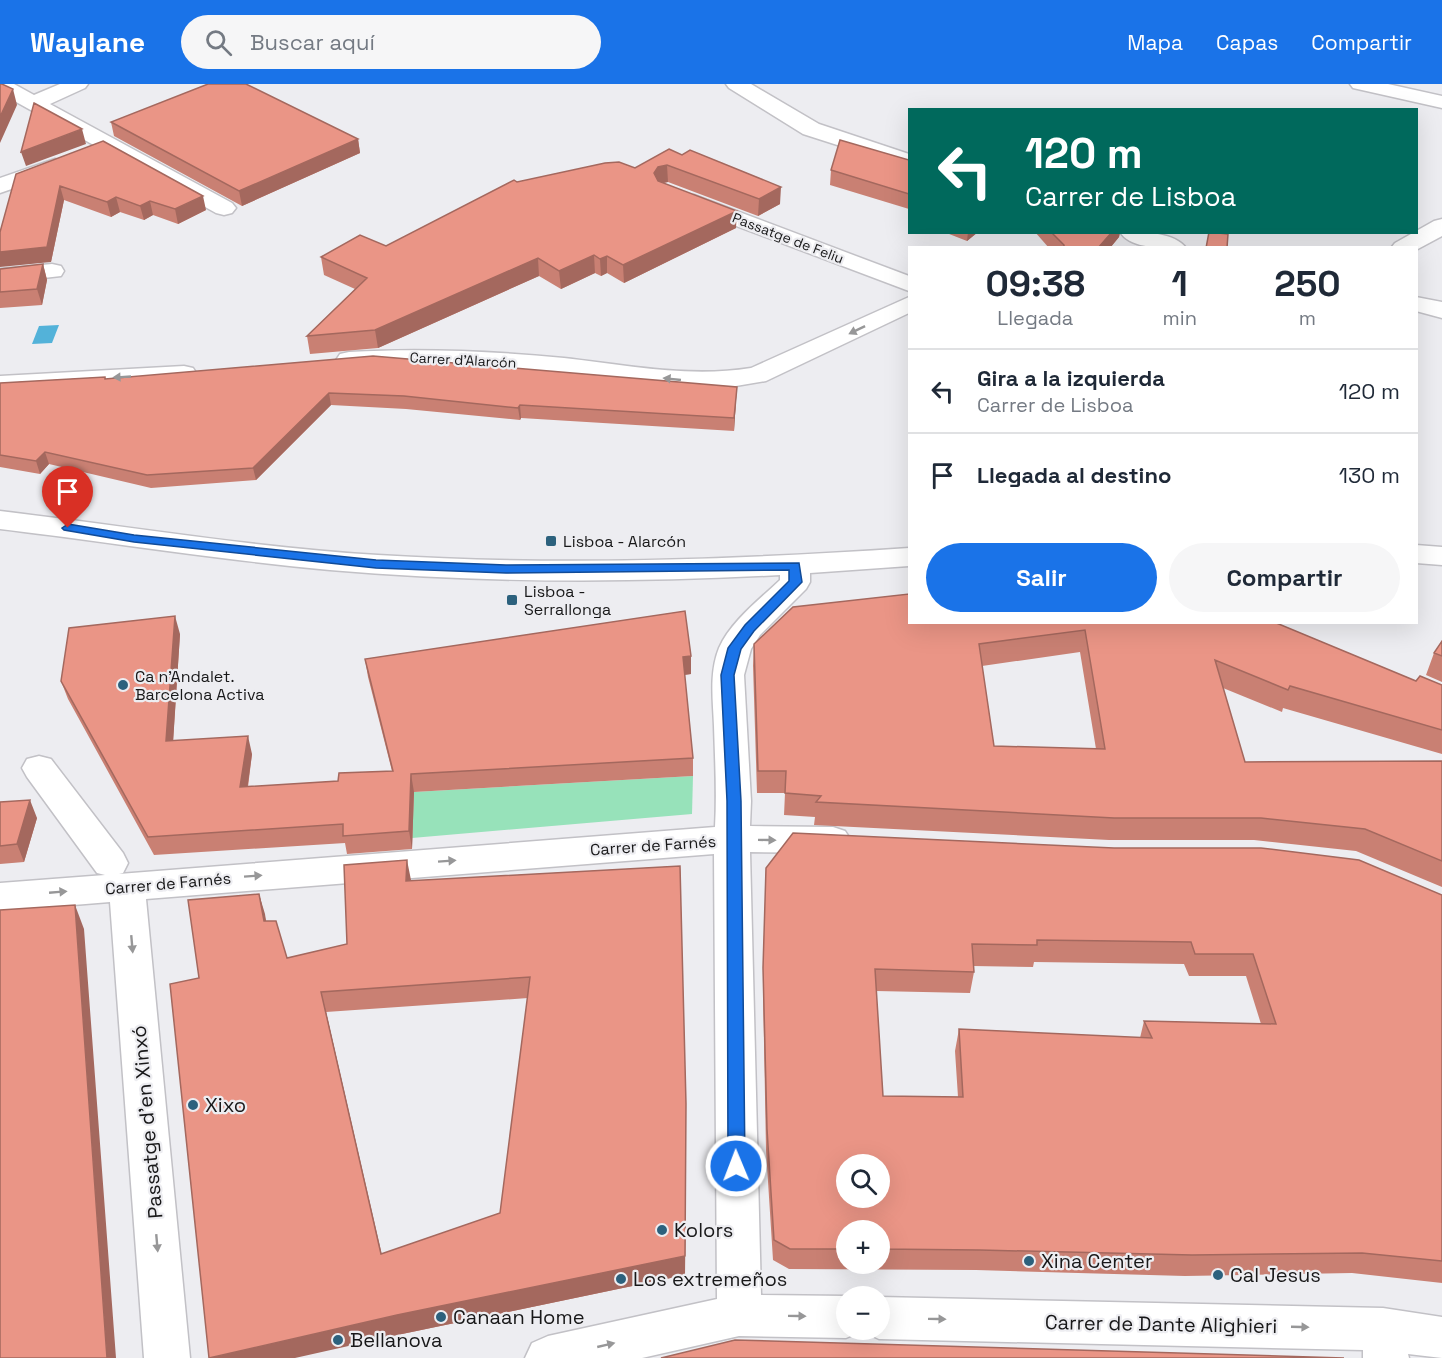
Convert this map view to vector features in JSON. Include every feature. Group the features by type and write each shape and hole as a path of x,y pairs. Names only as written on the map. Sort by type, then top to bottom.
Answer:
{"street":[{"path":"33,104 78,84"},
{"path":"736,84 811,129 908,161"},
{"path":"1360,84 1442,102"},
{"path":"1387,84 1411,96"},
{"path":"0,85 33,104 90,152 224,208"},
{"path":"0,186 90,152"},
{"name":"Passatge de Feliu","path":"678,195 908,284"},
{"path":"1407,246 1442,226"},
{"path":"1136,234 1169,246"},
{"path":"0,276 52,271"},
{"name":"Carrer d'Alarcón","path":"320,363 375,358 495,360 693,381 724,380 757,375 908,304"},
{"path":"1418,304 1442,310"},
{"path":"0,384 207,372"},
{"path":"0,520 90,530 156,541 376,564 506,569 795,566 908,557"},
{"path":"1418,554 1442,556"},
{"path":"739,1315 732,839 734,801 728,675 735,648 749,628 795,582 795,566"},
{"path":"39,768 118,874"},
{"name":"Carrer de Farnés","path":"0,897 118,874 732,839 865,842"},
{"name":"Passatge d'en Xinxó","path":"118,874 167,1358"},
{"path":"548,1358 739,1315 836,1317"},
{"name":"Carrer de Dante Alighieri","path":"890,1319 1384,1344 1442,1338"}],"green space":[{"path":"693,776 692,814 412,838 414,792"}],"water":[{"path":"59,325 52,343 32,344 39,326"}],"building":[{"path":"0,84 13,89 0,117"},
{"path":"208,84 246,84 358,139 239,191 111,122"},
{"path":"34,103 82,129 21,152"},
{"path":"840,140 908,160 908,194 831,170"},
{"path":"103,141 203,196 175,209 150,201 140,206 116,197 107,202 60,186 47,247 0,252 0,232 16,174"},
{"path":"669,149 682,155 690,150 781,187 759,199 667,165 658,167 654,173 658,181 737,211 623,265 607,256 600,259 594,255 559,271 538,258 375,330 307,336 367,278 321,257 360,235 386,246 514,180 517,182 605,163 619,162 635,168"},
{"path":"1053,234 1110,234 1100,246 1064,245"},
{"path":"1209,234 1228,234 1227,246 1206,246"},
{"path":"43,264 37,289 0,292 0,269"},
{"path":"373,356 737,387 734,418 520,405 518,408 404,396 329,393 253,468 147,475 45,452 36,461 0,455 0,383 105,377 105,379"},
{"path":"908,594 908,624 1279,624 1416,681 1420,676 1442,685 1442,730 1290,686 1288,690 1215,660 1245,762 1442,761 1442,861 1365,829 1261,818 1114,818 816,802 821,796 785,793 786,771 758,771 754,644 793,607","holes":["1085,630 1105,749 994,746 979,644"]},
{"path":"685,611 691,656 683,657 693,758 411,774 409,831 343,836 343,824 148,837 61,681 69,628 175,616 166,741 248,736 240,787 338,781 339,773 393,771 365,659"},
{"path":"1442,641 1442,656 1434,653"},
{"path":"30,800 17,844 0,846 0,802"},
{"path":"793,833 1114,848 1261,848 1359,860 1442,895 1442,1261 1362,1253 1192,1255 890,1249 890,1220 836,1220 836,1249 790,1249 774,1240 767,1129 763,968 766,868","holes":["1037,940 1191,942 1195,954 1253,954 1276,1024 1144,1021 1152,1038 959,1029 963,1097 883,1096 875,969 974,972 972,944 1037,945"]},
{"path":"407,860 406,881 680,866 686,1104 685,1256 397,1315 209,1358 170,984 199,978 188,900 259,894 264,921 276,921 287,958 347,944 344,865","holes":["530,977 500,1213 381,1254 321,992"]},
{"path":"75,905 107,1358 0,1358 0,910"},
{"path":"735,1340 1344,1358 661,1358"}],"place":[{"name":"Lisboa - Alarcón","path":"551,541"},
{"name":"Lisboa - Serrallonga","path":"512,600"},
{"name":"Ca n'Andalet. Barcelona Activa","path":"123,685"},
{"name":"Xixo","path":"193,1105"},
{"name":"Kolors","path":"662,1230"},
{"name":"Xina Center","path":"1029,1261"},
{"name":"Cal Jesus","path":"1218,1275"},
{"name":"Los extremeños","path":"621,1279"},
{"name":"Canaan Home","path":"441,1317"},
{"name":"Bellanova","path":"338,1340"}],"route":[{"path":"68,528 134,538 376,564 506,569 795,566 795,582 749,628 735,648 728,675 734,801 732,839 736,1166"}]}
